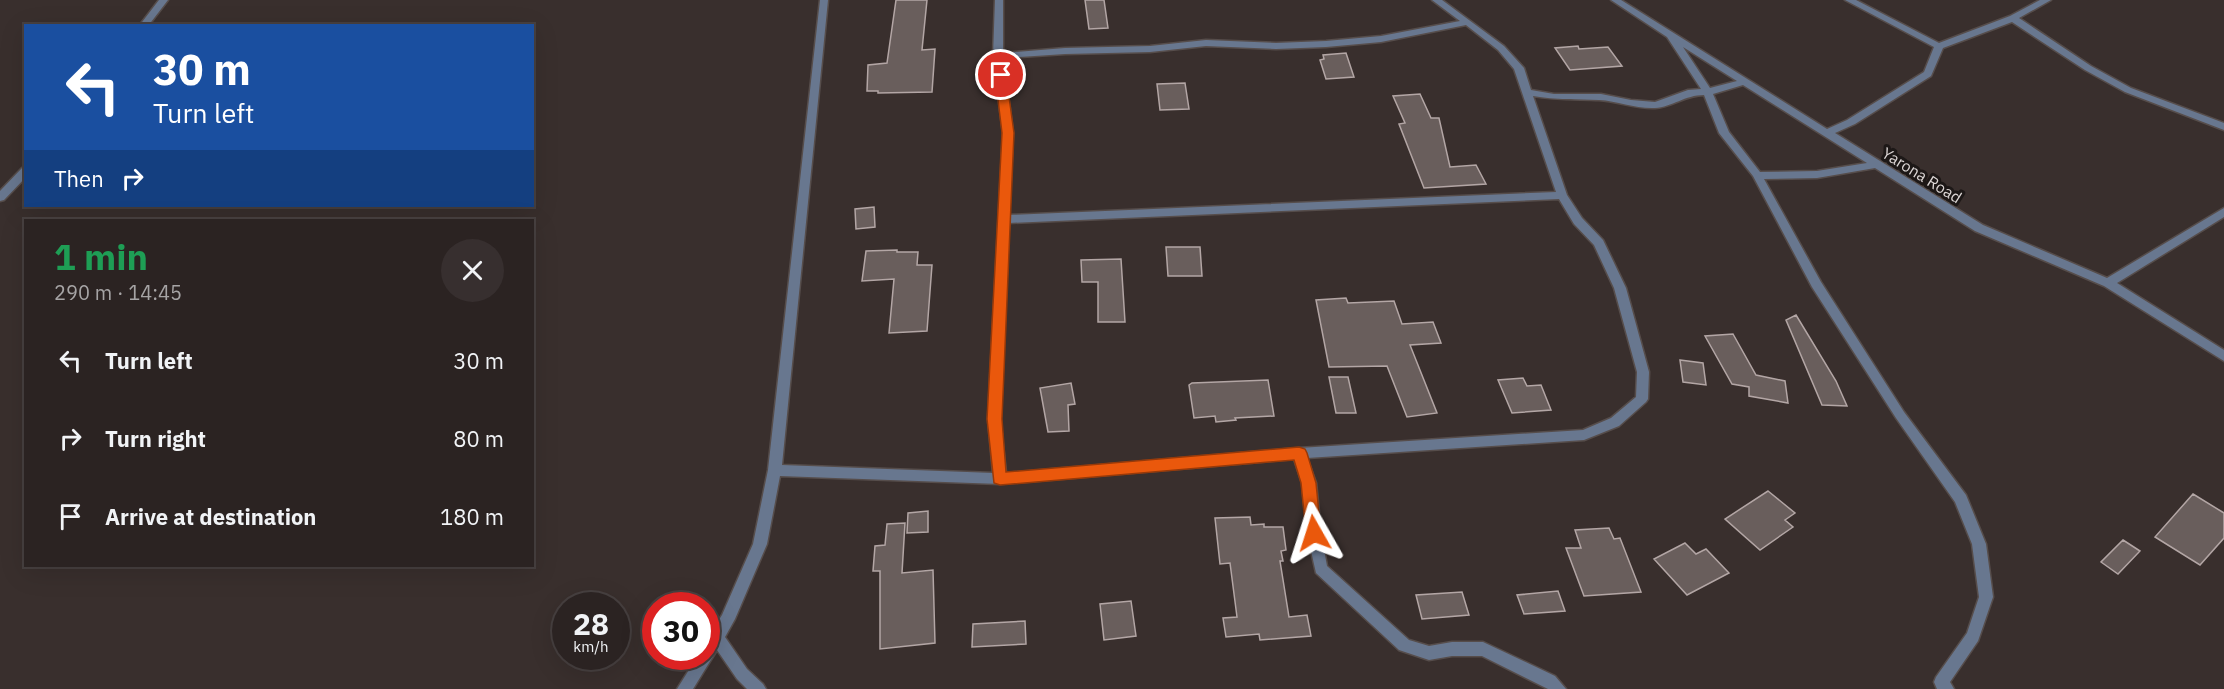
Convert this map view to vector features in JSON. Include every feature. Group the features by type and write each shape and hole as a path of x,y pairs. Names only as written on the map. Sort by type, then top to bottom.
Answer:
{"street":[{"path":"145,24 164,0"},
{"path":"720,633 760,544 776,470 824,0"},
{"path":"999,0 998,56 1008,133 994,419 1000,479"},
{"path":"776,470 1000,479 1299,453 1584,435 1615,422 1642,399 1643,372 1620,288 1599,243 1578,221 1562,195 1519,68 1509,55 1436,0"},
{"name":"Yarona Road","path":"1615,0 1978,228 2108,282 2224,356"},
{"path":"1849,0 1939,46 2013,18 2047,0"},
{"path":"2013,18 2088,68 2128,90 2224,127"},
{"path":"998,56 1065,51 1150,49 1206,43 1276,46 1326,44 1381,39 1468,22"},
{"path":"1672,37 1708,92 1724,134 1757,175 1816,284 1900,415 1961,499 1979,544 1986,597 1973,636 1941,682 1946,689"},
{"path":"1826,133 1851,122 1928,74 1939,46"},
{"path":"1528,92 1554,97 1602,97 1631,104 1656,105 1691,92 1708,92 1746,81"},
{"path":"1757,175 1791,178 1832,174 1877,164"},
{"path":"0,196 24,172"},
{"path":"1005,219 1562,195"},
{"path":"2108,282 2224,212"},
{"path":"1299,453 1309,483 1314,533 1321,568 1404,645 1429,653 1452,649 1484,649 1550,681 1558,689"},
{"path":"720,642 742,674 758,689"},
{"path":"685,689 697,670"}],"building":[{"path":"896,0 927,0 922,50 935,49 932,92 878,93 878,91 867,91 868,65 887,63"},
{"path":"1085,0 1104,0 1108,28 1089,29"},
{"path":"1578,46 1579,49 1608,47 1622,66 1570,70 1555,48"},
{"path":"1346,53 1354,77 1326,79 1320,60 1324,59 1323,55"},
{"path":"1185,83 1189,109 1160,110 1157,84"},
{"path":"1420,94 1431,118 1439,118 1450,167 1476,165 1486,184 1424,188 1399,124 1405,123 1393,96"},
{"path":"874,207 875,227 856,229 855,209"},
{"path":"1166,247 1200,247 1202,276 1168,276"},
{"path":"897,250 897,252 918,252 917,265 932,265 927,331 889,333 894,279 862,281 866,251"},
{"path":"1121,259 1125,322 1098,322 1098,282 1082,282 1081,260"},
{"path":"1346,298 1348,303 1394,301 1402,324 1433,322 1441,343 1410,345 1437,413 1407,417 1387,366 1329,367 1316,300"},
{"path":"1796,315 1836,381 1847,406 1822,405 1786,320"},
{"path":"1733,334 1756,375 1785,381 1788,403 1749,396 1749,387 1732,384 1705,336"},
{"path":"1680,360 1703,363 1706,385 1683,382"},
{"path":"1329,377 1348,377 1356,413 1336,413"},
{"path":"1523,378 1527,386 1541,385 1551,410 1512,413 1498,380"},
{"path":"1268,380 1274,416 1235,418 1236,420 1216,422 1215,416 1194,418 1189,385 1192,383"},
{"path":"1071,383 1075,404 1068,405 1069,431 1048,432 1040,388"},
{"path":"1768,491 1795,513 1785,520 1793,527 1760,550 1725,519"},
{"path":"2193,494 2224,513 2224,538 2200,565 2155,537"},
{"path":"928,511 928,532 907,533 908,513"},
{"path":"1250,517 1251,525 1264,524 1264,527 1283,527 1286,550 1281,551 1283,561 1280,561 1289,617 1307,615 1311,636 1260,640 1259,634 1226,637 1223,618 1237,617 1230,563 1220,564 1215,518"},
{"path":"905,523 902,573 933,570 935,643 880,649 880,571 873,571 875,546 885,545 887,524"},
{"path":"1609,528 1614,539 1620,538 1641,592 1584,596 1566,548 1581,548 1575,530"},
{"path":"2123,540 2140,551 2118,574 2101,562"},
{"path":"1685,543 1696,554 1706,549 1729,573 1687,595 1654,559"},
{"path":"1558,591 1565,611 1524,614 1517,595"},
{"path":"1462,592 1469,615 1422,619 1416,595"},
{"path":"1131,601 1136,636 1104,640 1100,604"},
{"path":"1025,621 1026,644 972,647 973,624"}],"route":[{"path":"1001,75 1008,133 994,419 1000,479 1299,453 1309,483 1314,533"}]}
